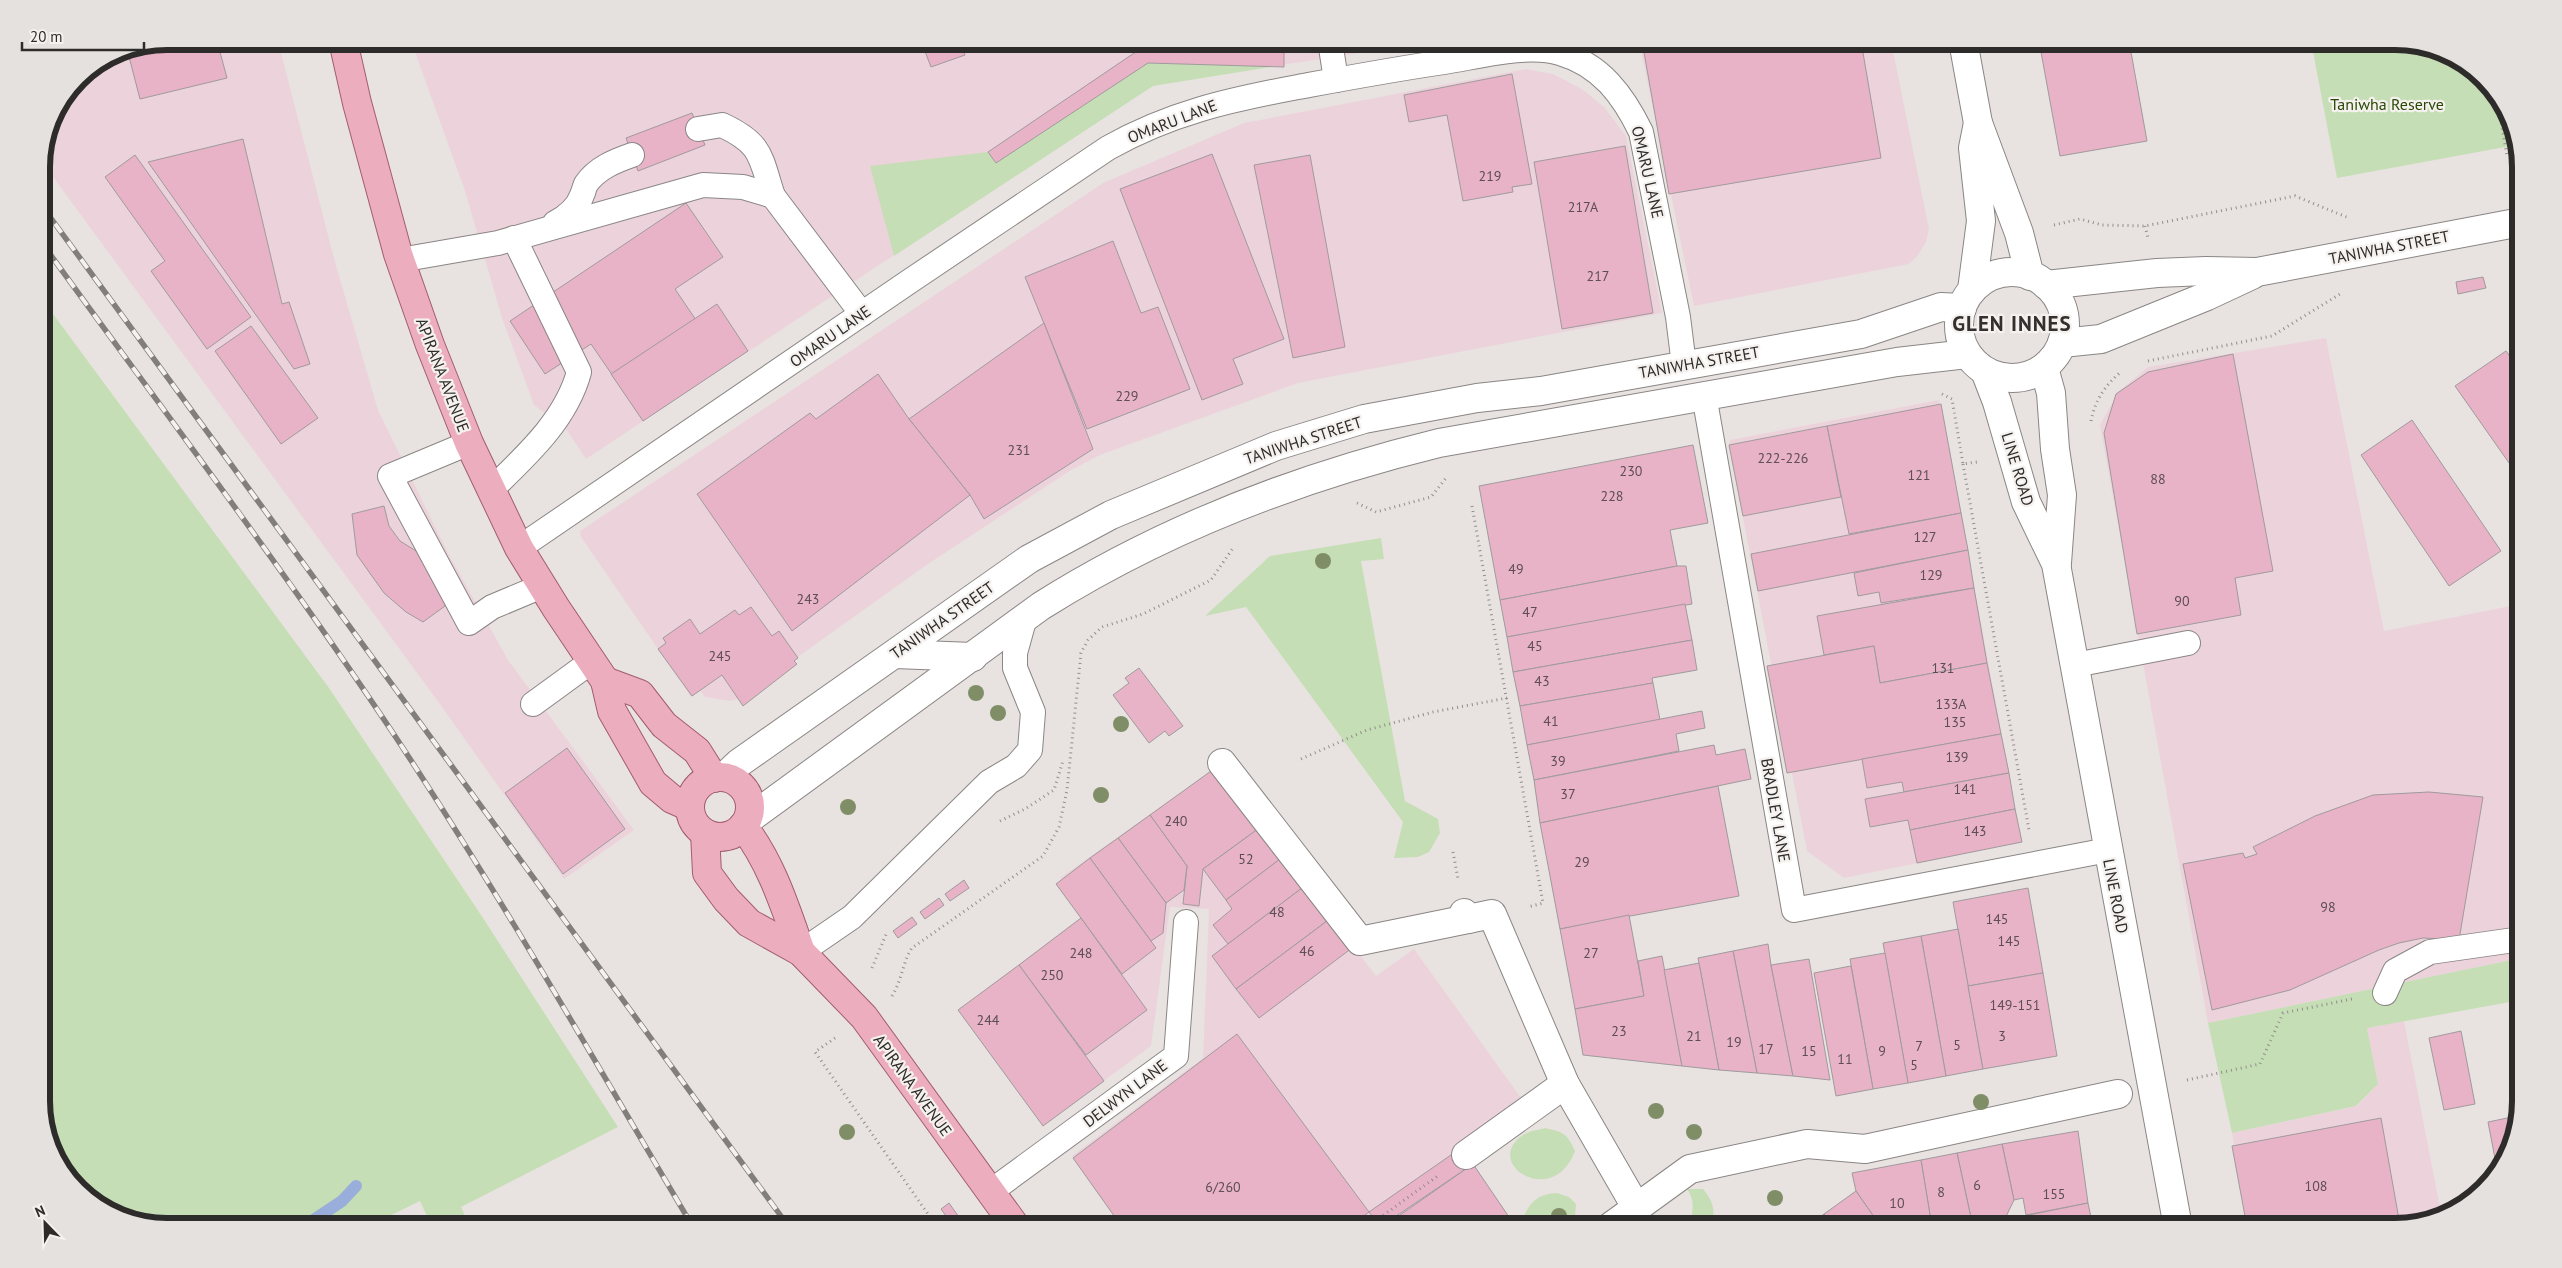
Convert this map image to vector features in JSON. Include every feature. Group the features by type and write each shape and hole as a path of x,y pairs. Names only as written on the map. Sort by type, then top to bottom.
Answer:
{"main road":[{"name":"APIRANA AVENUE","path":"345,50 371,158 400,260 469,443 519,548 599,671 612,711 653,783 672,799 690,807"},
{"path":"1965,50 1978,123 2038,280"},
{"path":"1967,299 1988,278 2002,272 2017,272 2038,280 2057,297 2063,312 2065,327 2062,343 2054,357 2044,368 2030,375 2015,379 2000,377 1976,363 1960,340 1958,324 1967,299 1982,221 1974,148 1978,123"},
{"name":"TANIWHA STREET","path":"2038,280 2206,271 2257,272 2512,224"},
{"name":"TANIWHA STREET","path":"2062,343 2101,339 2208,296 2257,272"},
{"name":"TANIWHA STREET","path":"719,778 986,589 1052,546 1111,515 1276,446 1364,419 1417,408 1496,395 1541,391 1861,334 1967,299"},
{"name":"TANIWHA STREET","path":"746,822 1026,617 1070,587 1153,544 1241,505 1388,456 1440,443 1897,362 1976,363"},
{"name":"LINE ROAD","path":"1976,363 1997,402 2026,502 2056,564 2176,1218"},
{"name":"LINE ROAD","path":"2044,368 2051,393 2055,449 2062,496 2056,564"},
{"path":"896,654 973,657"},
{"path":"599,671 640,694 664,725 697,751 719,778"},
{"path":"1222,763 1360,942 1475,915 1565,1084 1636,1207"},
{"path":"719,778 737,782 746,792 751,805 746,822 726,836 713,837 705,833 695,823 690,807 697,788 719,778"},
{"name":"APIRANA AVENUE","path":"746,822 776,880 800,952"},
{"name":"APIRANA AVENUE","path":"705,833 707,873 726,899 750,922 800,952 864,1017 1009,1218"},
{"path":"1466,1155 1565,1084"},
{"path":"1622,1218 1690,1169 1807,1144 1865,1149 2118,1094"}],"lane":[{"path":"1331,50 1336,80"},
{"name":"OMARU LANE","path":"519,548 1108,148 1137,132 1226,100 1336,80 1512,52 1536,50 1558,52 1578,59 1597,70 1626,103 1641,132 1678,317 1684,365"},
{"path":"698,129 722,125 748,141 759,152 773,196 862,314"},
{"path":"545,229 562,219 574,208 582,196 585,186 595,174 611,163 632,155"},
{"path":"400,260 514,238 703,185 742,187 773,196"},
{"path":"491,490 526,456 550,428 574,391 579,372 514,238"},
{"name":"BRADLEY LANE","path":"1704,395 1794,910 2108,850"},
{"path":"469,443 390,476 408,513 469,623 492,607 542,586"},
{"path":"800,952 852,917 989,782 1016,766 1030,750 1033,712 1015,668 1015,653 1026,617"},
{"path":"2075,665 2188,643"},
{"path":"973,657 997,658 1015,668"},
{"path":"533,704 599,671"},
{"name":"DELWYN LANE","path":"990,1192 1176,1056 1186,922"},
{"path":"2386,993 2395,971 2430,952 2512,940"}],"path":[{"path":"2500,114 2507,156 2512,155"},
{"path":"2053,225 2080,219 2102,225 2145,226 2295,196 2350,218"},
{"path":"2139,362 2272,336 2345,291"},
{"path":"2090,426 2094,406 2099,397 2113,378 2125,369"},
{"path":"1936,392 1952,399 2030,836"},
{"path":"1963,464 1981,461"},
{"path":"1350,500 1376,512 1431,497"},
{"path":"1472,506 1543,904 1475,915"},
{"path":"1172,601 1211,580 1235,546"},
{"path":"1301,759 1367,730 1432,712 1507,698"},
{"path":"994,824 1025,809 1054,790 1065,756"},
{"path":"872,968 889,928"},
{"path":"832,1040 815,1052 931,1218"},
{"path":"2186,1080 2260,1064"},
{"path":"1378,1218 1466,1155"}],"shaded area":[{"path":"280,50 335,262 378,410 449,555 508,660 634,830 564,879 442,707 50,173 52,144 62,115 84,84 108,66 129,56 152,51"},
{"path":"414,50 1378,50 1151,85 586,459 566,429 534,405 502,318 465,191"},
{"path":"1641,50 1893,50 1929,229 1926,242 1918,255 1909,264 1694,306"},
{"path":"1526,69 1553,74 1582,89 1604,107 1626,136 1662,313 1298,383 1100,455 1071,470 925,566 739,699 729,701 705,697 700,691 691,697 581,537 580,531 1103,183 1244,123"},
{"path":"2326,338 2384,631 2512,606 2512,960 2208,1023 2100,425 2118,392 2148,367"},
{"path":"1939,400 2022,842 1844,878 1807,851 1729,445 1730,440"},
{"path":"1218,766 1376,976 1414,949 1524,1102 1473,1164 1509,1217 1115,1218 1072,1156 1203,1058 1209,909 1170,907 1151,1046 1047,1123 958,1010 1084,915 1060,878"},
{"path":"2404,1021 2440,1209 2425,1214 2395,1218 2248,1218 2232,1133 2357,1106 2378,1084 2367,1028"}],"green space":[{"name":"Taniwha Reserve","path":"2313,50 2410,51 2433,56 2447,62 2472,79 2483,90 2500,115 2510,144 2510,146 2337,178"},
{"path":"1148,63 1276,66 1153,86 894,256 870,166 988,152 996,163"},
{"path":"50,310 329,688 483,918 618,1127 461,1207 466,1218 428,1218 420,1201 385,1218 152,1217 129,1212 115,1206 90,1189 70,1166 56,1139 50,1109"},
{"path":"1381,538 1384,559 1361,561 1405,801 1438,819 1440,833 1429,852 1418,857 1394,858 1403,822 1246,607 1205,616 1270,556"},
{"path":"2512,960 2512,1002 2367,1028 2378,1084 2356,1106 2232,1133 2208,1023"},
{"path":"1545,1128 1564,1134 1575,1151 1565,1168 1552,1177 1538,1179 1525,1176 1515,1168 1510,1158 1512,1146 1523,1135"},
{"path":"1687,1189 1703,1189 1713,1206 1713,1218 1691,1218 1692,1198"},
{"path":"1557,1193 1569,1197 1576,1204 1574,1218 1525,1218 1524,1216 1533,1202 1546,1195"}],"building":[{"path":"219,50 227,78 140,99 129,56 152,51"},
{"path":"924,50 963,50 965,55 931,67"},
{"path":"1139,50 1284,50 1284,67 1148,63 996,163 988,152"},
{"path":"1644,50 1863,50 1881,158 1669,194"},
{"path":"2041,50 2131,50 2147,141 2060,156"},
{"path":"1512,74 1532,184 1512,187 1513,192 1463,201 1447,115 1409,122 1404,95"},
{"path":"692,113 705,145 638,171 626,138"},
{"path":"243,139 282,304 289,302 310,364 294,369 148,162"},
{"path":"1625,146 1653,313 1562,329 1534,162"},
{"path":"1212,154 1284,339 1233,359 1243,384 1202,400 1120,189"},
{"path":"135,155 251,317 207,349 151,271 165,261 105,177"},
{"path":"1310,155 1345,347 1293,358 1254,165"},
{"path":"686,203 723,257 675,289 698,323 615,379 591,344 545,374 510,321"},
{"path":"1113,241 1141,313 1158,307 1190,389 1087,429 1025,277"},
{"path":"2483,277 2486,288 2458,294 2456,282"},
{"path":"717,304 748,351 643,421 611,374"},
{"path":"1044,323 1093,449 984,519 970,495 909,419"},
{"path":"251,326 318,418 281,444 215,351"},
{"path":"2506,351 2512,359 2512,467 2455,386"},
{"path":"2233,354 2273,571 2235,578 2241,615 2137,634 2104,433 2116,394 2148,372"},
{"path":"878,374 909,419 970,495 792,631 697,494 810,413 816,419"},
{"path":"1941,404 1961,513 1849,534 1827,426"},
{"path":"2412,420 2501,551 2449,586 2361,455"},
{"path":"1827,426 1841,497 1743,516 1729,445"},
{"path":"1693,445 1708,523 1670,530 1677,566 1500,600 1479,486"},
{"path":"384,506 389,526 400,541 421,554 445,595 445,606 423,622 406,612 384,593 357,555 352,514"},
{"path":"1961,513 1968,550 1758,591 1751,554"},
{"path":"1968,550 1974,588 1881,603 1879,592 1858,596 1854,573"},
{"path":"1677,566 1686,566 1692,604 1507,637 1500,600"},
{"path":"1974,588 1987,663 1880,683 1874,646 1824,655 1817,616"},
{"path":"1685,604 1692,640 1513,672 1507,637"},
{"path":"751,607 772,636 779,631 798,658 794,661 797,664 743,706 722,675 692,696 658,649 666,643 663,638 690,619 700,634 735,610 739,615"},
{"path":"1692,640 1697,670 1652,678 1653,683 1520,706 1513,672"},
{"path":"1874,646 1880,683 1987,663 2001,734 1787,773 1767,666"},
{"path":"1139,668 1183,726 1169,736 1165,731 1149,743 1113,695 1129,683 1125,678"},
{"path":"1653,683 1660,720 1527,745 1520,706"},
{"path":"1702,711 1705,728 1676,734 1679,751 1534,780 1527,745"},
{"path":"2001,734 2009,773 1904,792 1902,782 1867,788 1862,759"},
{"path":"1714,745 1716,755 1745,749 1751,779 1540,823 1534,780"},
{"path":"567,748 625,829 563,874 505,793"},
{"path":"1218,766 1262,826 1203,869 1199,906 1183,904 1187,866 1150,815"},
{"path":"2009,773 2015,809 1910,830 1908,820 1870,827 1865,799"},
{"path":"1718,786 1739,896 1560,929 1540,823"},
{"path":"2429,792 2483,797 2459,940 2423,938 2399,943 2290,990 2212,1010 2183,864 2243,853 2245,858 2257,854 2253,847 2315,816 2373,795"},
{"path":"2015,809 2022,842 1917,863 1910,830"},
{"path":"1150,815 1187,866 1184,890 1166,903 1118,838"},
{"path":"1262,826 1284,856 1226,900 1203,869"},
{"path":"1118,838 1166,903 1163,933 1151,941 1090,858"},
{"path":"1284,856 1306,885 1228,944 1213,925 1232,909 1226,900"},
{"path":"1090,858 1156,948 1122,974 1056,884"},
{"path":"964,880 969,888 950,901 945,894"},
{"path":"1306,885 1331,918 1236,989 1212,956"},
{"path":"2028,888 2043,973 1968,986 1953,902"},
{"path":"939,898 944,905 925,919 920,912"},
{"path":"1629,915 1644,996 1575,1009 1560,929"},
{"path":"912,917 917,924 898,938 893,931"},
{"path":"1081,918 1147,1010 1086,1055 1019,965"},
{"path":"1331,918 1352,948 1259,1018 1236,989"},
{"path":"1958,929 1983,1069 1946,1076 1921,936"},
{"path":"1921,936 1946,1076 1908,1083 1883,943"},
{"path":"1768,944 1793,1076 1757,1073 1733,951"},
{"path":"1733,951 1757,1073 1719,1070 1698,958"},
{"path":"1885,953 1908,1083 1873,1089 1850,959"},
{"path":"1662,956 1682,1066 1583,1055 1575,1009 1644,996 1638,961"},
{"path":"1809,959 1830,1080 1793,1076 1771,965"},
{"path":"1699,963 1719,1070 1682,1066 1664,970"},
{"path":"1019,965 1104,1081 1043,1126 958,1010"},
{"path":"1851,966 1873,1089 1836,1096 1814,973"},
{"path":"2043,973 2057,1056 1983,1069 1968,986"},
{"path":"2461,1031 2475,1104 2444,1110 2429,1038"},
{"path":"1237,1034 1369,1212 1361,1218 1116,1218 1073,1158"},
{"path":"2511,1117 2506,1139 2495,1161 2488,1122"},
{"path":"2381,1118 2399,1218 2245,1218 2232,1146"},
{"path":"2078,1131 2088,1203 2026,1215 2023,1198 2014,1200 2002,1144"},
{"path":"2002,1144 2014,1200 2005,1218 1971,1218 1957,1153"},
{"path":"1461,1148 1473,1164 1393,1218 1373,1218 1369,1212"},
{"path":"1957,1153 1971,1218 1931,1218 1921,1160"},
{"path":"1921,1160 1931,1218 1875,1218 1856,1191 1852,1173"},
{"path":"1473,1164 1509,1217 1508,1218 1396,1218"},
{"path":"1856,1191 1875,1218 1827,1218 1824,1214"},
{"path":"949,1203 960,1218 948,1218 941,1209"},
{"path":"2088,1203 2091,1218 2019,1218"},
{"path":"1824,1214 1827,1218 1818,1218"}],"waterway":[{"path":"316,1218 342,1201 356,1186"}],"railway":[{"path":"50,217 782,1218"},
{"path":"50,254 263,546 391,730 507,914 688,1218"}],"district":[{"name":"GLEN INNES","path":"2012,324"}]}
